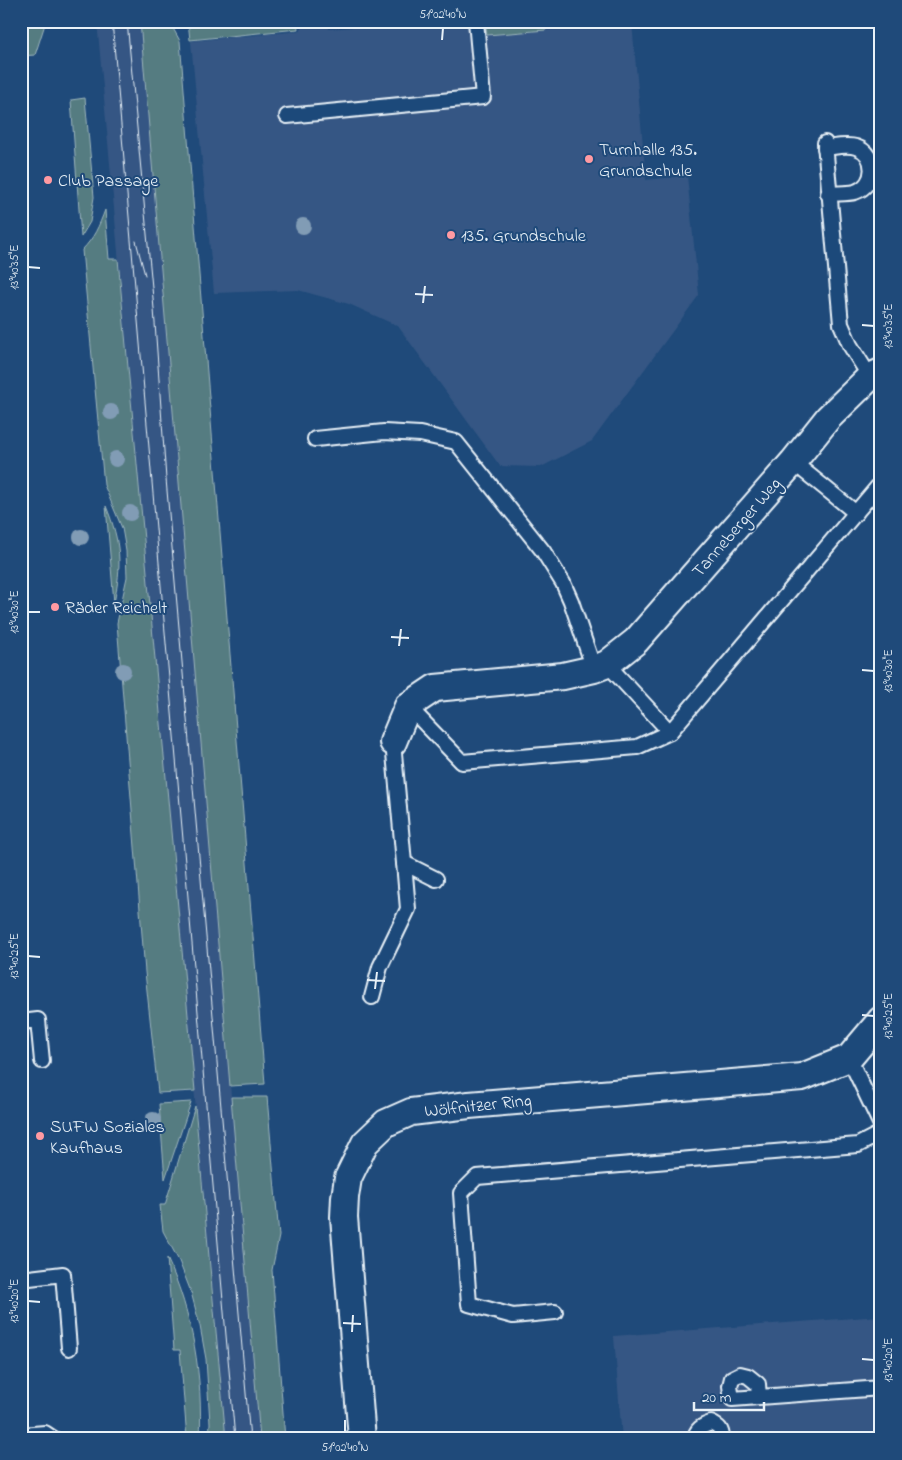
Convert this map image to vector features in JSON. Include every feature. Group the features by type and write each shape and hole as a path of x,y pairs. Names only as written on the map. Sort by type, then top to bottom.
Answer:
{"street":[{"name":"Tanneberger Weg","path":"408,706 435,688 563,676 600,666 636,641 828,418 875,375"},
{"path":"393,742 408,706"},
{"name":"Wölfnitzer Ring","path":"362,1439 344,1217 345,1197 348,1178 365,1143 386,1123 411,1112 469,1105 802,1076 849,1058 881,1020"}],"lane":[{"path":"287,116 483,97 476,21"},
{"name":"Tanneberger Weg","path":"828,194 855,192 867,184 872,170 868,156 862,150 847,146 825,146 828,194 841,324 850,345 875,375"},
{"path":"315,439 384,432 420,434 456,442 543,551 563,584 600,666 670,732"},
{"path":"792,462 856,513"},
{"path":"408,706 462,762 638,747 670,732 881,483"},
{"path":"372,997 380,967 408,909 393,742"},
{"path":"404,863 436,879"},
{"path":"21,1022 38,1020 42,1061"},
{"path":"849,1058 881,1125"},
{"path":"555,1312 514,1316 469,1304 461,1193 477,1177 858,1145 881,1133"},
{"path":"21,1278 63,1274 69,1348"},
{"path":"759,1397 881,1388"},
{"path":"695,1439 696,1433 702,1426 711,1423 719,1427 722,1439"},
{"path":"21,1435 45,1433 54,1439"}],"shaded area":[{"path":"97,21 140,21 260,1439 226,1439"},
{"name":"135. Grundschule","path":"423,21 485,21 487,35 632,23 646,180 687,176 699,295 592,441 541,467 500,466 398,326 349,304 298,290 214,293 191,41 301,31 301,26 328,23 329,29"},
{"path":"881,1316 881,1439 622,1439 614,1336"}],"green space":[{"path":"21,21 46,21 35,55 21,56"},
{"path":"140,21 169,21 180,41 265,1084 230,1086"},
{"path":"188,21 297,21 298,29 190,40"},
{"path":"485,21 545,21 546,30 487,35"},
{"path":"85,98 94,197 90,222 81,237 71,100"},
{"path":"105,210 109,259 118,259 195,1091 158,1093 145,972 117,623 127,577 126,551 122,528 104,485 82,250 96,232"},
{"path":"106,506 115,531 119,554 114,603"},
{"path":"231,1097 267,1097 279,1236 272,1270 285,1439 260,1439"},
{"path":"191,1102 165,1179 159,1104"},
{"path":"195,1106 226,1439 209,1439 210,1423 206,1359 200,1326 191,1292 179,1261 163,1231 160,1205 165,1205"},
{"path":"167,1258 184,1301 190,1324 200,1392 200,1439 187,1439 180,1350 174,1350"}],"tram line":[{"path":"112,21 235,1439"},
{"path":"127,21 154,309 166,479 250,1439"},
{"path":"136,241 145,275"}],"place":[{"name":"Turnhalle 135. Grundschule","path":"589,159"},
{"name":"Club Passage","path":"48,180"},
{"name":"135. Grundschule","path":"451,235"},
{"name":"Räder Reichelt","path":"55,607"},
{"name":"SUFW Soziales Kaufhaus","path":"40,1136"}]}
